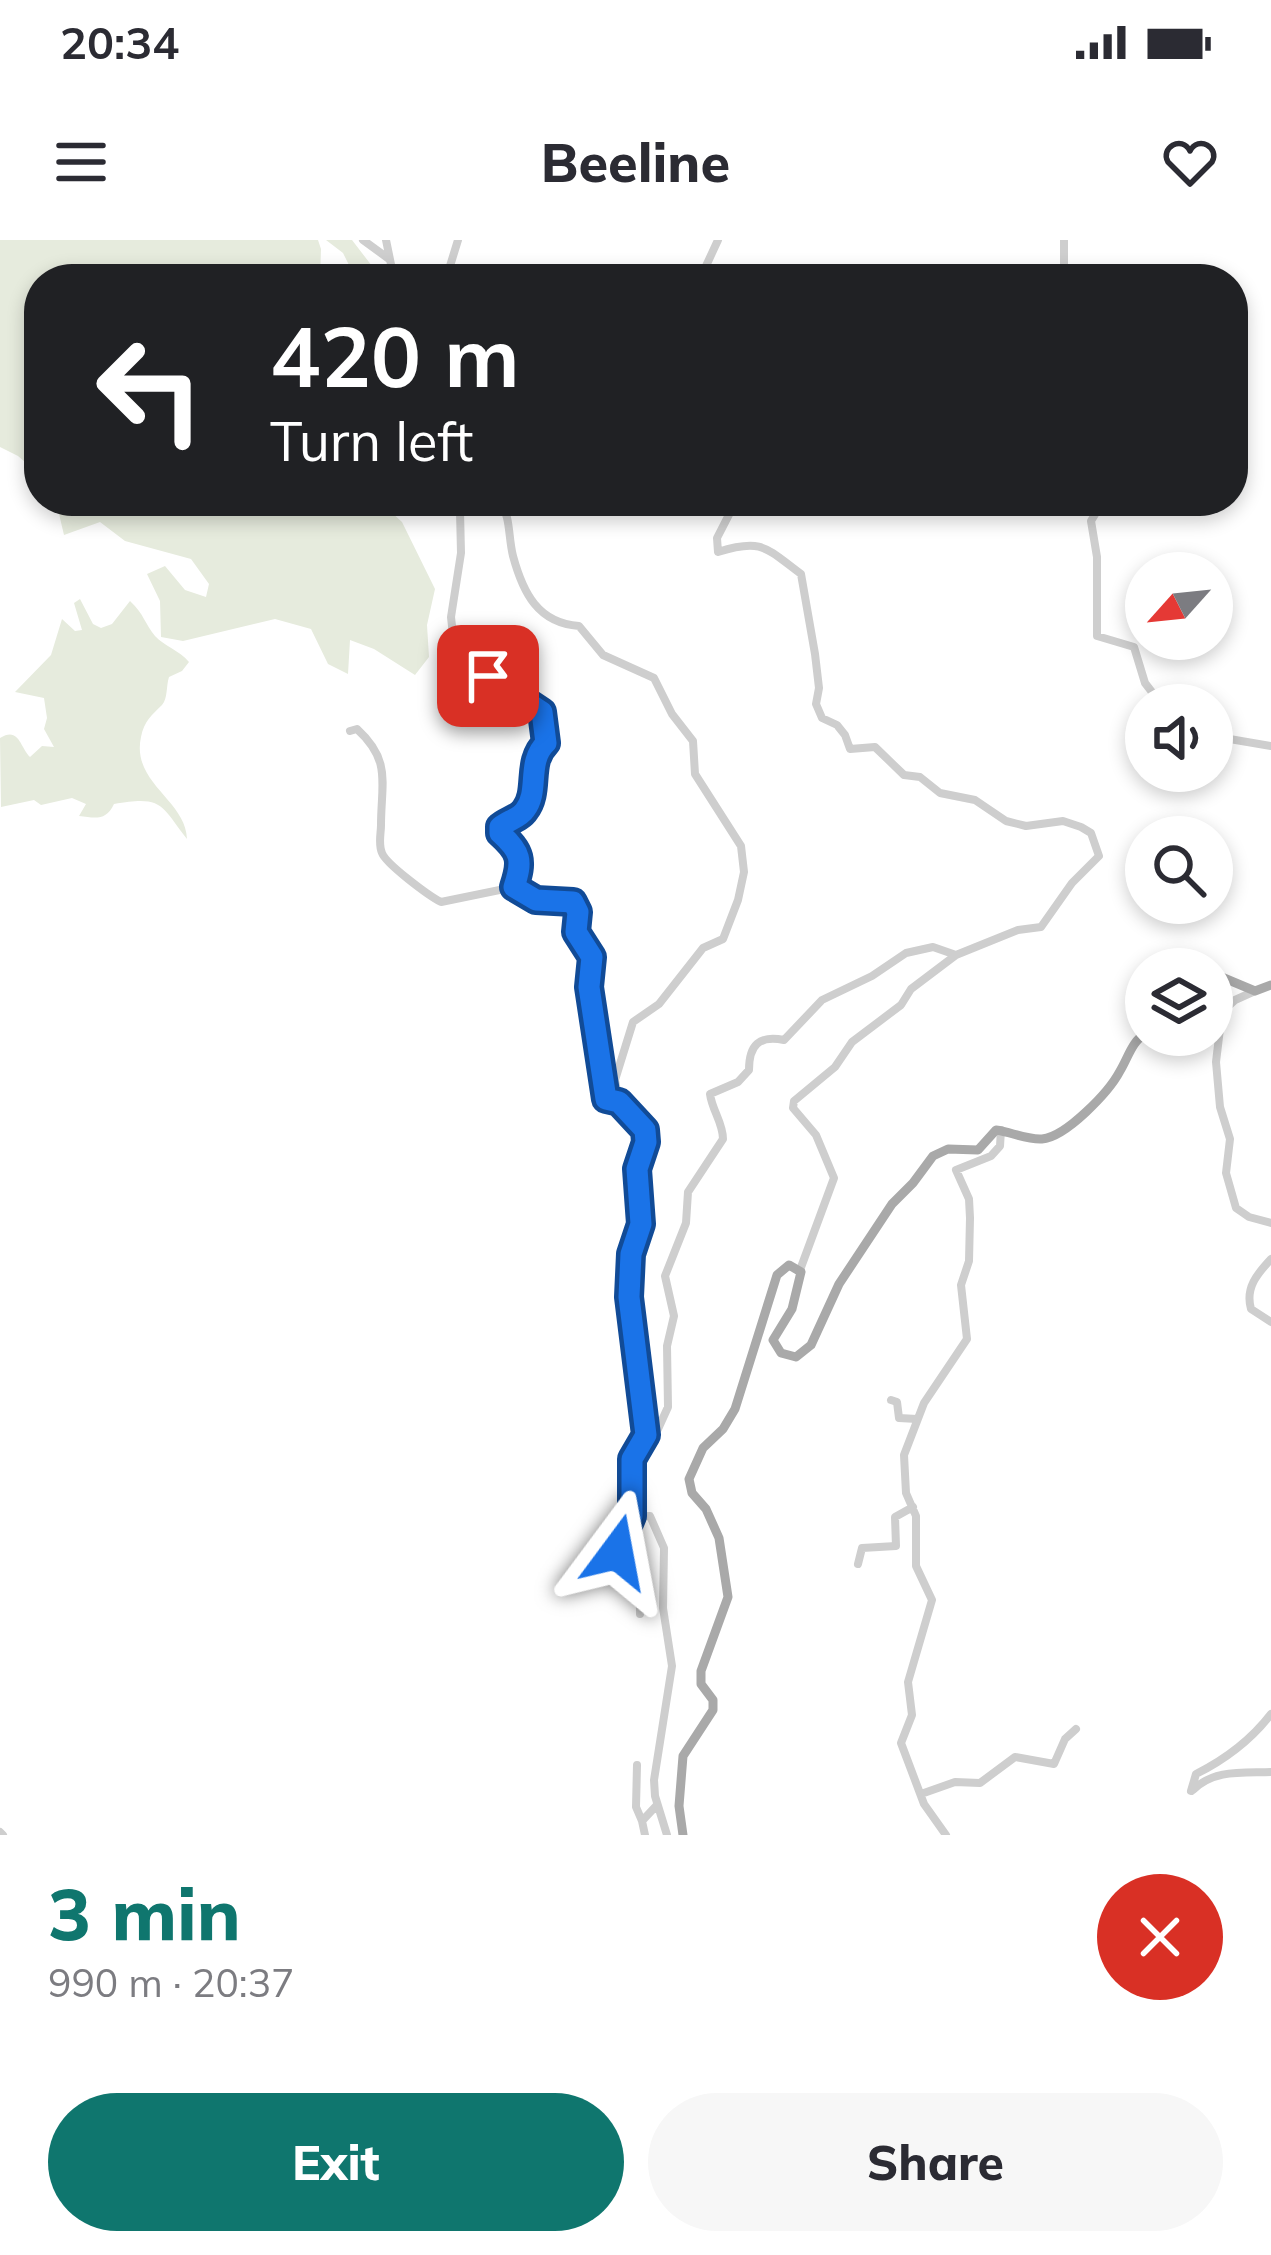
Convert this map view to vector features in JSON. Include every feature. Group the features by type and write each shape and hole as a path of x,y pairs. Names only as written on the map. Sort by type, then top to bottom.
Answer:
{"main road":[{"path":"1233,982 1255,991 1271,985"},
{"path":"683,1835 679,1806 683,1756 713,1710 713,1700 701,1684 701,1671 728,1597 715,1528 694,1498 691,1473 703,1448 723,1429 735,1408 777,1275 789,1265 800,1270 798,1293 773,1340 777,1350 789,1356 807,1351 855,1259 892,1204 933,1156 948,1149 978,1150 992,1131 1052,1137 1115,1081 1128,1056"}],"street":[{"path":"363,240 391,260"},
{"path":"386,240 392,264"},
{"path":"460,516 453,635 481,671 536,706 545,722 546,743 539,748 529,804 500,827 521,858 514,887"},
{"path":"508,516 512,555 530,601 542,615 561,625 579,626 603,656 654,678 693,741 694,774 741,846 744,872 739,900 723,939 704,948 658,1004 633,1022 615,1081 619,1102 645,1130 637,1169 641,1224 631,1254 629,1297 646,1435"},
{"path":"728,516 716,538 718,552 746,543 760,544 801,574 819,688 816,704 822,718 845,735 850,748 875,748 904,775 920,777 940,793 975,800 1006,821 1026,826 1063,821 1091,833 1099,856 1041,926 1018,930 956,955 852,1042 836,1067 794,1101 793,1108 816,1135 834,1178 800,1270"},
{"path":"1094,516 1097,636 1134,647 1146,684"},
{"path":"350,731 358,729 382,760 380,842 387,862 441,902 514,887 536,900 573,902 578,912 576,932 592,957 589,987 606,1099 619,1102"},
{"path":"1233,740 1271,746"},
{"path":"640,1614 637,1594 616,1564 621,1537 632,1516 632,1459 646,1435 658,1429 668,1407 667,1346 674,1316 665,1276 686,1223 688,1192 723,1139 710,1094 738,1082 748,1070 755,1043 769,1037 784,1040 822,1000 906,953 933,947 956,955"},
{"path":"1255,991 1222,1012 1216,1062 1220,1107 1230,1139 1226,1173 1236,1208 1271,1223"},
{"path":"946,1835 921,1794 901,1743 911,1715 908,1682 932,1600 916,1566 904,1455 916,1419 967,1339 961,1285 969,1261 969,1199 956,1170 991,1156 1000,1146 1001,1130"},
{"path":"1271,1259 1256,1275 1248,1298 1251,1309 1271,1322"},
{"path":"891,1400 897,1402 899,1418 916,1419"},
{"path":"858,1564 862,1548 896,1546 895,1517 913,1507"},
{"path":"632,1516 650,1516 664,1548 663,1608 672,1666 654,1780 667,1835"},
{"path":"1271,1714 1226,1759 1196,1774 1191,1791 1203,1780 1221,1775 1271,1772"},
{"path":"921,1794 955,1782 980,1783 1015,1756 1054,1764 1065,1739 1076,1729"},
{"path":"637,1765 635,1807 644,1835"},
{"path":"642,1821 657,1805"}],"shaded area":[{"path":"0,240 318,240 320,264 24,264 24,461 0,447"},
{"path":"326,240 352,240 370,264 348,264"},
{"path":"60,516 395,516 435,589 427,625 429,657 415,675 350,640 348,674 328,664 311,629 275,619 183,641 161,637 160,601 147,574 165,566 185,590 206,597 209,584 191,559 125,541 100,522 64,535"},
{"path":"80,599 93,624 101,628 112,624 130,601 155,636 189,662 169,677 164,702 144,727 140,753 151,779 178,813 187,839 166,811 152,802 114,804 104,816 95,818 79,816 86,804 72,798 1,807 0,738 15,736 30,757 42,746 54,747 44,729 44,698 15,692 51,655 62,619 75,631 82,630 74,603"}],"route":[{"path":"488,676 536,706 546,733 532,773 529,804 500,827 521,858 514,887 536,900 573,902 578,912 576,932 592,957 589,987 606,1099 619,1102 645,1130 637,1169 641,1224 631,1254 629,1297 646,1435 632,1459 632,1516 617,1552"}]}
